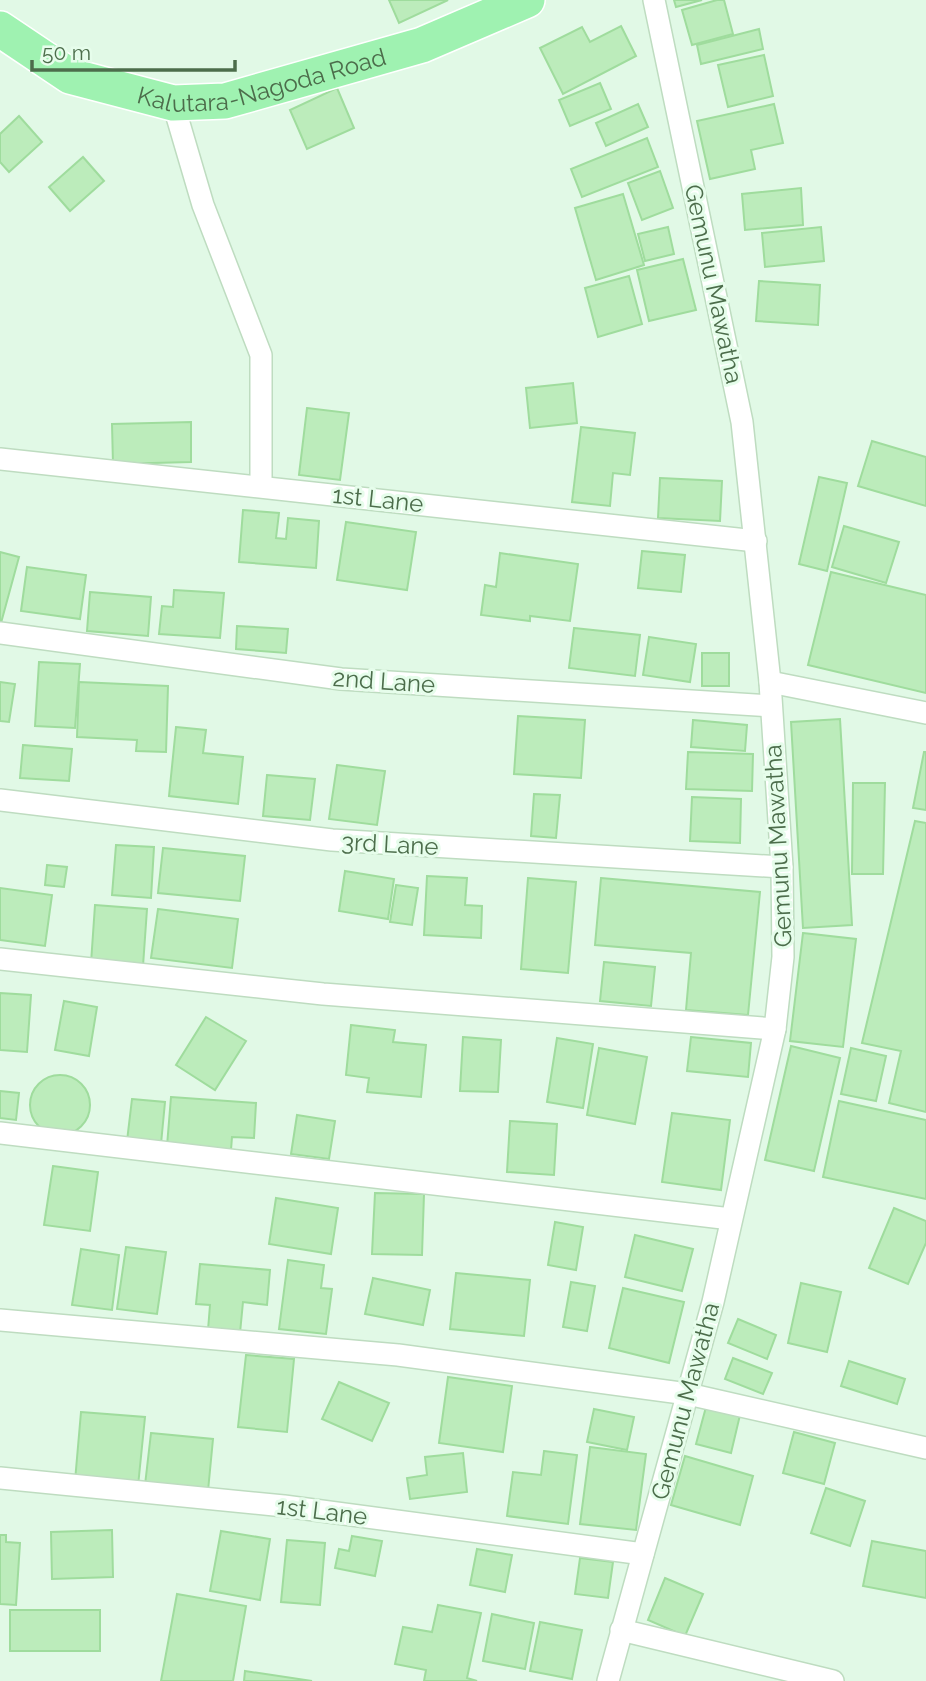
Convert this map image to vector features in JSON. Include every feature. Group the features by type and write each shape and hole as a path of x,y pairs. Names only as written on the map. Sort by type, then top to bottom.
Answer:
{"main road":[{"name":"Kalutara-Nagoda Road","path":"0,29 70,76 173,103 225,101 422,46 527,0"}],"street":[{"name":"Gemunu Mawatha","path":"608,1681 713,1302 775,1029 783,957 782,867 770,682 743,422 654,0"},
{"path":"173,103 203,205 261,355 261,486"},
{"name":"1st Lane","path":"0,459 756,541"},
{"name":"2nd Lane","path":"0,633 341,679 771,706"},
{"path":"770,682 926,713"},
{"name":"3rd Lane","path":"0,800 332,840 782,867"},
{"path":"0,959 323,994 775,1029"},
{"path":"0,1133 731,1219"},
{"path":"0,1320 398,1355 688,1394 926,1448"},
{"name":"1st Lane","path":"0,1478 284,1506 643,1554"},
{"path":"621,1630 833,1681"}],"building":[{"path":"389,0 448,0 399,23"},
{"path":"674,0 702,0 676,7"},
{"path":"724,0 733,34 692,45 682,10"},
{"path":"621,26 636,56 563,94 540,48 582,27 590,42"},
{"path":"759,29 763,49 701,64 697,45"},
{"path":"764,55 773,96 728,107 718,65"},
{"path":"600,83 611,109 570,126 559,100"},
{"path":"337,88 354,128 307,149 290,110"},
{"path":"638,104 648,127 606,146 596,123"},
{"path":"774,104 783,143 751,150 755,169 710,179 697,121"},
{"path":"19,116 42,142 9,172 0,162 0,134"},
{"path":"647,138 658,167 582,197 571,169"},
{"path":"83,157 104,181 70,211 49,187"},
{"path":"660,171 673,208 642,220 628,183"},
{"path":"801,188 803,225 745,230 742,194"},
{"path":"623,194 644,265 596,280 575,208"},
{"path":"668,227 674,254 645,261 638,234"},
{"path":"821,227 824,261 765,267 762,233"},
{"path":"683,259 696,310 649,321 637,270"},
{"path":"629,276 642,324 598,337 585,288"},
{"path":"759,281 820,285 818,325 756,321"},
{"path":"573,383 577,423 530,428 526,388"},
{"path":"307,408 349,413 340,480 299,475"},
{"path":"191,422 191,462 113,464 112,424"},
{"path":"581,427 635,433 630,475 613,473 610,506 572,502"},
{"path":"872,441 926,457 926,506 858,486"},
{"path":"819,477 847,483 827,571 799,564"},
{"path":"660,478 722,481 720,521 658,518"},
{"path":"243,510 279,513 276,538 286,539 288,518 319,521 316,568 239,562"},
{"path":"346,522 416,532 407,590 337,580"},
{"path":"844,526 899,542 886,583 832,567"},
{"path":"642,551 685,555 681,592 638,588"},
{"path":"0,552 19,557 1,623 0,623"},
{"path":"500,553 578,564 570,621 530,616 530,621 481,615 485,585 496,587"},
{"path":"27,567 86,575 80,619 21,611"},
{"path":"831,572 926,595 926,693 808,665"},
{"path":"174,590 224,593 220,638 159,634 162,606 173,607"},
{"path":"90,592 151,597 148,636 87,631"},
{"path":"237,626 288,629 286,653 236,649"},
{"path":"574,628 640,635 635,676 569,668"},
{"path":"649,637 696,644 690,682 643,675"},
{"path":"702,653 729,653 729,686 702,686"},
{"path":"39,662 80,664 75,728 35,726"},
{"path":"0,682 15,684 9,722 0,721"},
{"path":"79,682 168,686 166,752 136,751 137,740 77,737"},
{"path":"518,716 585,720 581,778 514,774"},
{"path":"840,719 852,925 803,928 791,722"},
{"path":"693,720 747,725 745,751 691,747"},
{"path":"176,727 206,730 203,753 243,757 238,804 169,796"},
{"path":"23,745 72,749 69,781 20,778"},
{"path":"688,752 753,754 752,791 686,789"},
{"path":"926,752 926,810 913,808"},
{"path":"337,765 385,771 377,825 329,819"},
{"path":"267,775 315,779 310,820 263,816"},
{"path":"853,783 885,783 883,874 852,874"},
{"path":"534,794 560,795 556,838 531,836"},
{"path":"692,797 741,799 740,843 690,841"},
{"path":"915,821 926,823 926,1112 889,1103 901,1051 862,1043"},
{"path":"116,845 154,847 151,898 112,895"},
{"path":"163,848 245,856 240,901 158,893"},
{"path":"47,865 67,867 64,887 45,885"},
{"path":"345,871 394,879 388,919 339,911"},
{"path":"427,876 467,878 465,905 482,906 481,938 424,935"},
{"path":"528,878 576,882 568,973 521,969"},
{"path":"601,878 760,892 748,1015 686,1010 691,953 595,945"},
{"path":"396,885 418,888 412,925 390,922"},
{"path":"0,888 52,895 45,946 0,940"},
{"path":"95,905 147,909 143,966 91,963"},
{"path":"158,909 238,919 232,968 151,958"},
{"path":"803,933 856,939 843,1047 790,1041"},
{"path":"604,962 655,967 651,1006 600,1001"},
{"path":"0,993 31,995 27,1052 0,1050"},
{"path":"64,1001 97,1007 89,1056 55,1050"},
{"path":"206,1017 246,1041 215,1090 176,1065"},
{"path":"351,1025 395,1030 393,1042 426,1045 421,1097 367,1092 369,1078 346,1075"},
{"path":"463,1037 501,1040 498,1092 460,1091"},
{"path":"691,1037 751,1043 748,1077 687,1071"},
{"path":"557,1038 593,1044 583,1108 547,1102"},
{"path":"791,1046 840,1058 814,1171 765,1160"},
{"path":"599,1048 647,1057 635,1124 587,1115"},
{"path":"851,1048 886,1056 876,1101 841,1094"},
{"path":"54,1075 66,1075 85,1088 90,1105 88,1117 77,1130 66,1135 54,1135 35,1122 30,1111 30,1099 43,1080"},
{"path":"0,1091 19,1093 16,1120 0,1118"},
{"path":"171,1097 256,1103 254,1138 232,1137 231,1150 167,1146"},
{"path":"132,1099 165,1102 161,1144 127,1141"},
{"path":"839,1101 926,1120 926,1199 823,1177"},
{"path":"672,1113 730,1120 721,1190 662,1182"},
{"path":"297,1115 335,1121 329,1159 291,1154"},
{"path":"510,1121 557,1124 554,1175 507,1172"},
{"path":"53,1166 98,1172 90,1231 44,1225"},
{"path":"375,1193 424,1194 422,1255 372,1254"},
{"path":"276,1198 338,1208 331,1254 269,1244"},
{"path":"894,1208 926,1221 926,1243 908,1284 869,1268"},
{"path":"555,1222 583,1227 576,1270 548,1265"},
{"path":"635,1235 693,1249 682,1291 625,1277"},
{"path":"126,1247 166,1252 157,1314 117,1309"},
{"path":"81,1249 119,1255 112,1310 72,1305"},
{"path":"288,1260 324,1265 321,1288 332,1289 326,1334 279,1329"},
{"path":"200,1264 270,1270 267,1305 243,1302 240,1333 208,1330 210,1305 196,1304"},
{"path":"456,1273 530,1280 524,1336 450,1329"},
{"path":"373,1278 430,1290 423,1325 365,1314"},
{"path":"571,1282 595,1286 587,1331 563,1327"},
{"path":"801,1283 841,1292 827,1352 788,1343"},
{"path":"623,1288 684,1302 669,1363 609,1348"},
{"path":"738,1319 776,1335 767,1359 728,1343"},
{"path":"246,1355 294,1359 287,1432 238,1427"},
{"path":"733,1358 772,1373 763,1394 725,1379"},
{"path":"849,1361 905,1379 897,1404 841,1386"},
{"path":"448,1377 512,1386 503,1452 439,1443"},
{"path":"339,1382 389,1403 372,1441 322,1419"},
{"path":"706,1407 740,1415 731,1453 696,1444"},
{"path":"594,1409 634,1417 627,1450 587,1442"},
{"path":"81,1412 145,1417 138,1486 75,1481"},
{"path":"794,1432 835,1443 824,1484 783,1473"},
{"path":"151,1433 213,1439 208,1491 145,1485"},
{"path":"590,1447 646,1454 636,1530 580,1524"},
{"path":"544,1451 577,1455 568,1524 507,1516 513,1472 541,1475"},
{"path":"463,1453 467,1492 410,1499 407,1478 427,1475 425,1457"},
{"path":"685,1456 753,1476 740,1525 671,1505"},
{"path":"826,1488 865,1501 850,1546 811,1533"},
{"path":"112,1530 113,1577 52,1579 51,1532"},
{"path":"221,1531 270,1539 260,1600 210,1591"},
{"path":"0,1535 6,1535 6,1542 20,1543 16,1605 0,1604"},
{"path":"352,1536 382,1541 375,1576 335,1568 339,1549 349,1551"},
{"path":"287,1540 325,1543 320,1605 281,1602"},
{"path":"872,1541 926,1551 926,1598 863,1586"},
{"path":"477,1549 512,1555 505,1592 470,1585"},
{"path":"580,1558 613,1562 608,1598 575,1594"},
{"path":"665,1578 703,1594 685,1636 648,1620"},
{"path":"177,1594 246,1606 233,1681 161,1681"},
{"path":"438,1605 481,1613 467,1678 477,1681 424,1681 426,1670 395,1664 403,1627 432,1632"},
{"path":"10,1610 100,1610 100,1651 10,1651"},
{"path":"492,1614 534,1623 525,1669 483,1661"},
{"path":"540,1622 582,1630 572,1679 530,1671"},
{"path":"245,1671 312,1681 244,1681"}]}
